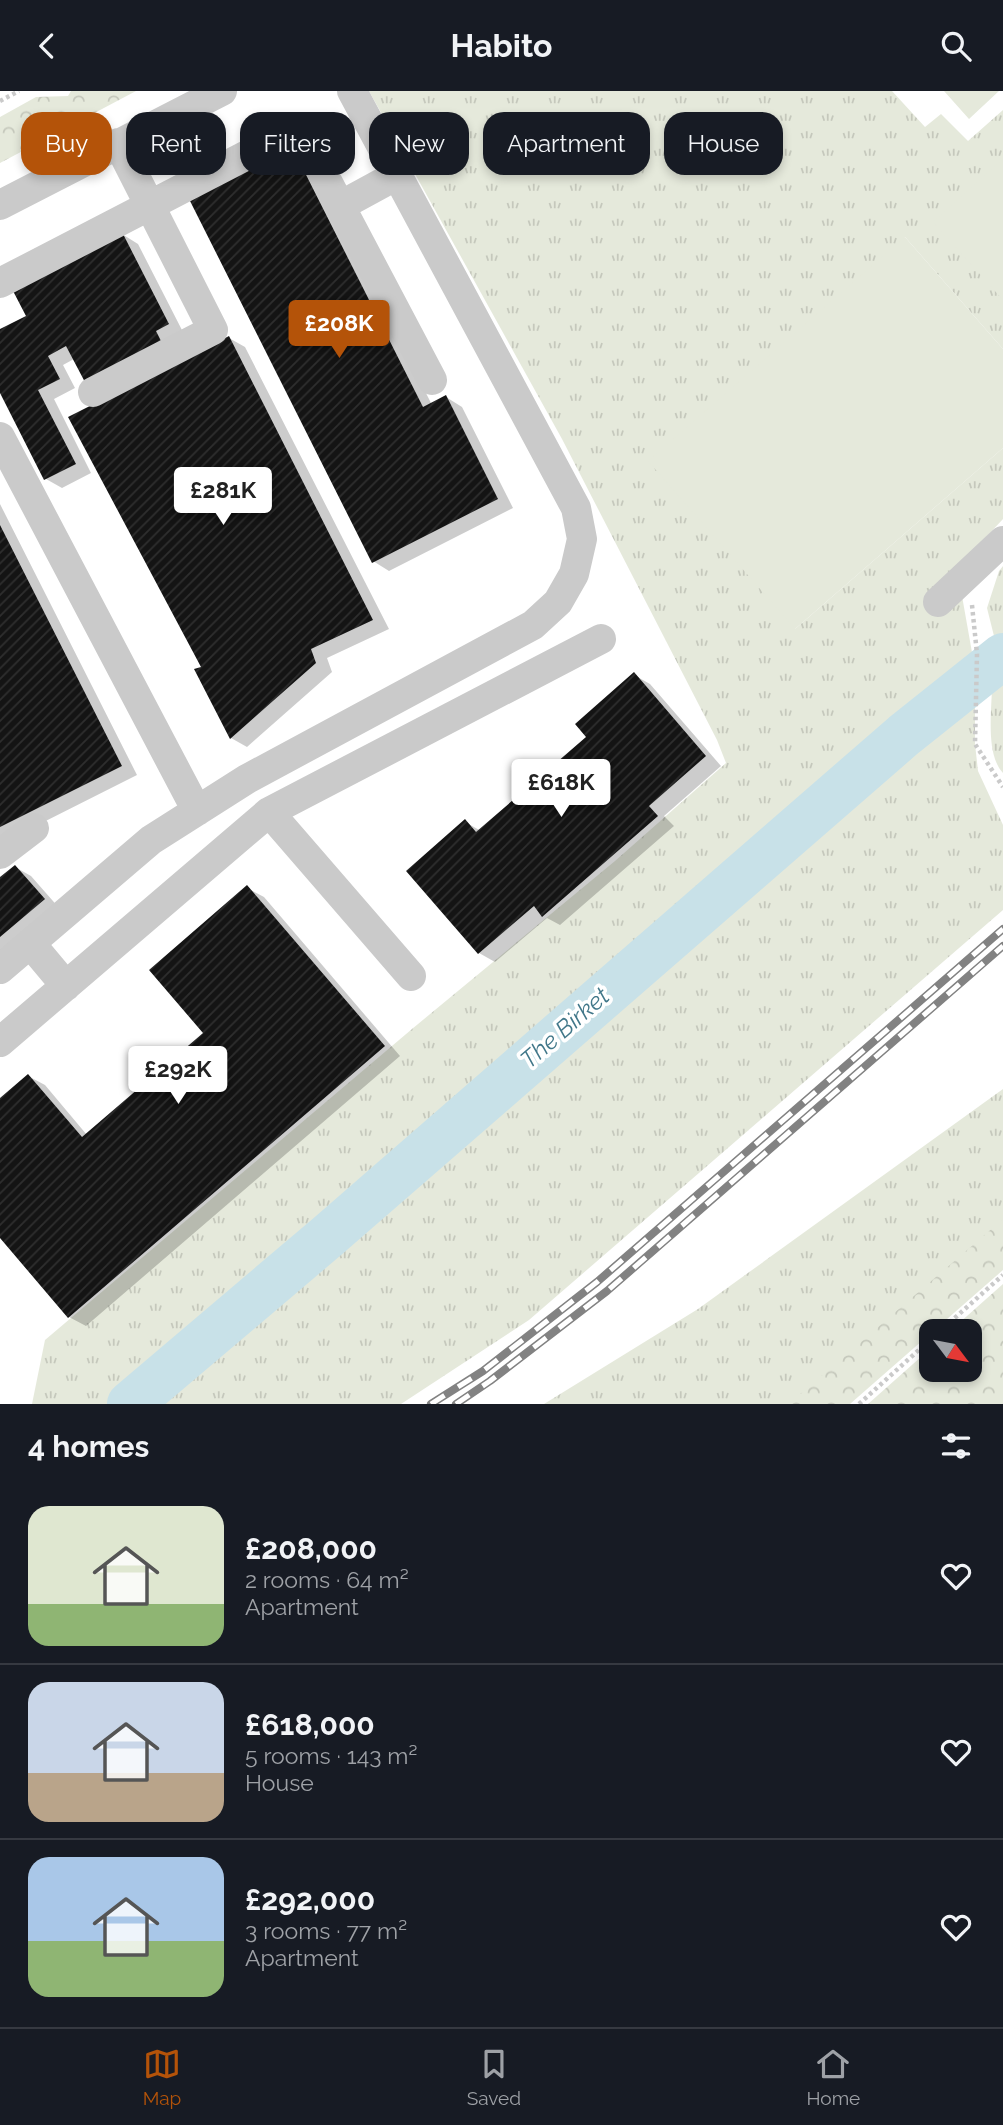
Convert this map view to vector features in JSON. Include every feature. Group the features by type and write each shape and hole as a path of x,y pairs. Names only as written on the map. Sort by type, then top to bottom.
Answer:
{"lane":[{"path":"0,205 222,91"},
{"path":"352,91 369,123"},
{"path":"0,283 299,128 432,380"},
{"path":"93,392 212,330 118,143"},
{"path":"0,969 150,840 247,779 533,625 558,602 574,574 582,539 576,508 397,175 340,206"},
{"path":"0,437 197,811"},
{"path":"938,602 1003,541"},
{"path":"0,1042 269,812 601,639"},
{"path":"361,718 379,755"},
{"path":"269,812 411,976"},
{"path":"0,854 34,828"},
{"path":"30,943 66,986"}],"path":[{"path":"0,101 19,91"},
{"path":"969,573 977,654 975,744 1003,787"},
{"path":"954,1319 1003,1275"},
{"path":"859,1404 919,1350"}],"green space":[{"path":"71,91 136,91 96,112 21,112 21,152 0,163 0,117 36,97 68,96"},
{"path":"369,91 892,91 925,127 941,114 968,141 1003,110 1003,349 905,237 795,629 1003,448 1003,519 959,566 926,594 948,611 962,596 976,675 957,688 911,711 116,1404 32,1404 45,1340 615,861 726,763 717,740 562,439 416,175 469,175 469,112 381,112"},
{"path":"944,91 999,91 969,119"},
{"path":"1003,159 1003,300 933,222"},
{"path":"905,237 1003,349 1003,448 795,629 648,461"},
{"path":"1003,566 1003,647 998,652 987,608"},
{"path":"1003,679 1003,773 994,755 991,718 992,684"},
{"path":"975,693 978,771 1003,825 1003,910 529,1320 401,1404 157,1404"},
{"path":"1003,1089 1003,1259 936,1319 919,1319 919,1334 841,1404 544,1404 698,1309"},
{"path":"1003,1219 1003,1270 947,1319 919,1319 919,1344 850,1404 789,1404"},
{"path":"1003,1284 1003,1404 868,1404 919,1359 919,1383 982,1383 982,1319 964,1319"}],"building":[{"path":"240,171 240,175 306,175 423,407 446,395 498,499 372,563 188,197"},
{"path":"122,232 169,324 156,331 164,347 87,386 66,346 48,356 60,379 38,390 76,464 44,480 0,393 0,329 26,316 12,289"},
{"path":"229,336 373,620 311,649 316,663 230,739 194,669 201,667 68,417"},
{"path":"0,525 122,766 0,827"},
{"path":"634,672 706,756 649,806 658,816 542,917 534,906 478,954 406,871 465,819 476,832 586,737 575,724"},
{"path":"15,865 45,899 0,937 0,877"},
{"path":"247,885 385,1046 68,1318 0,1238 0,1098 28,1074 82,1137 203,1033 149,970"}],"waterway":[{"name":"The Birket","path":"130,1404 328,1236 904,735 1003,656"}],"railway":[{"path":"431,1404 483,1371 597,1282 1003,929"},
{"path":"456,1404 607,1291 1003,946"}]}
